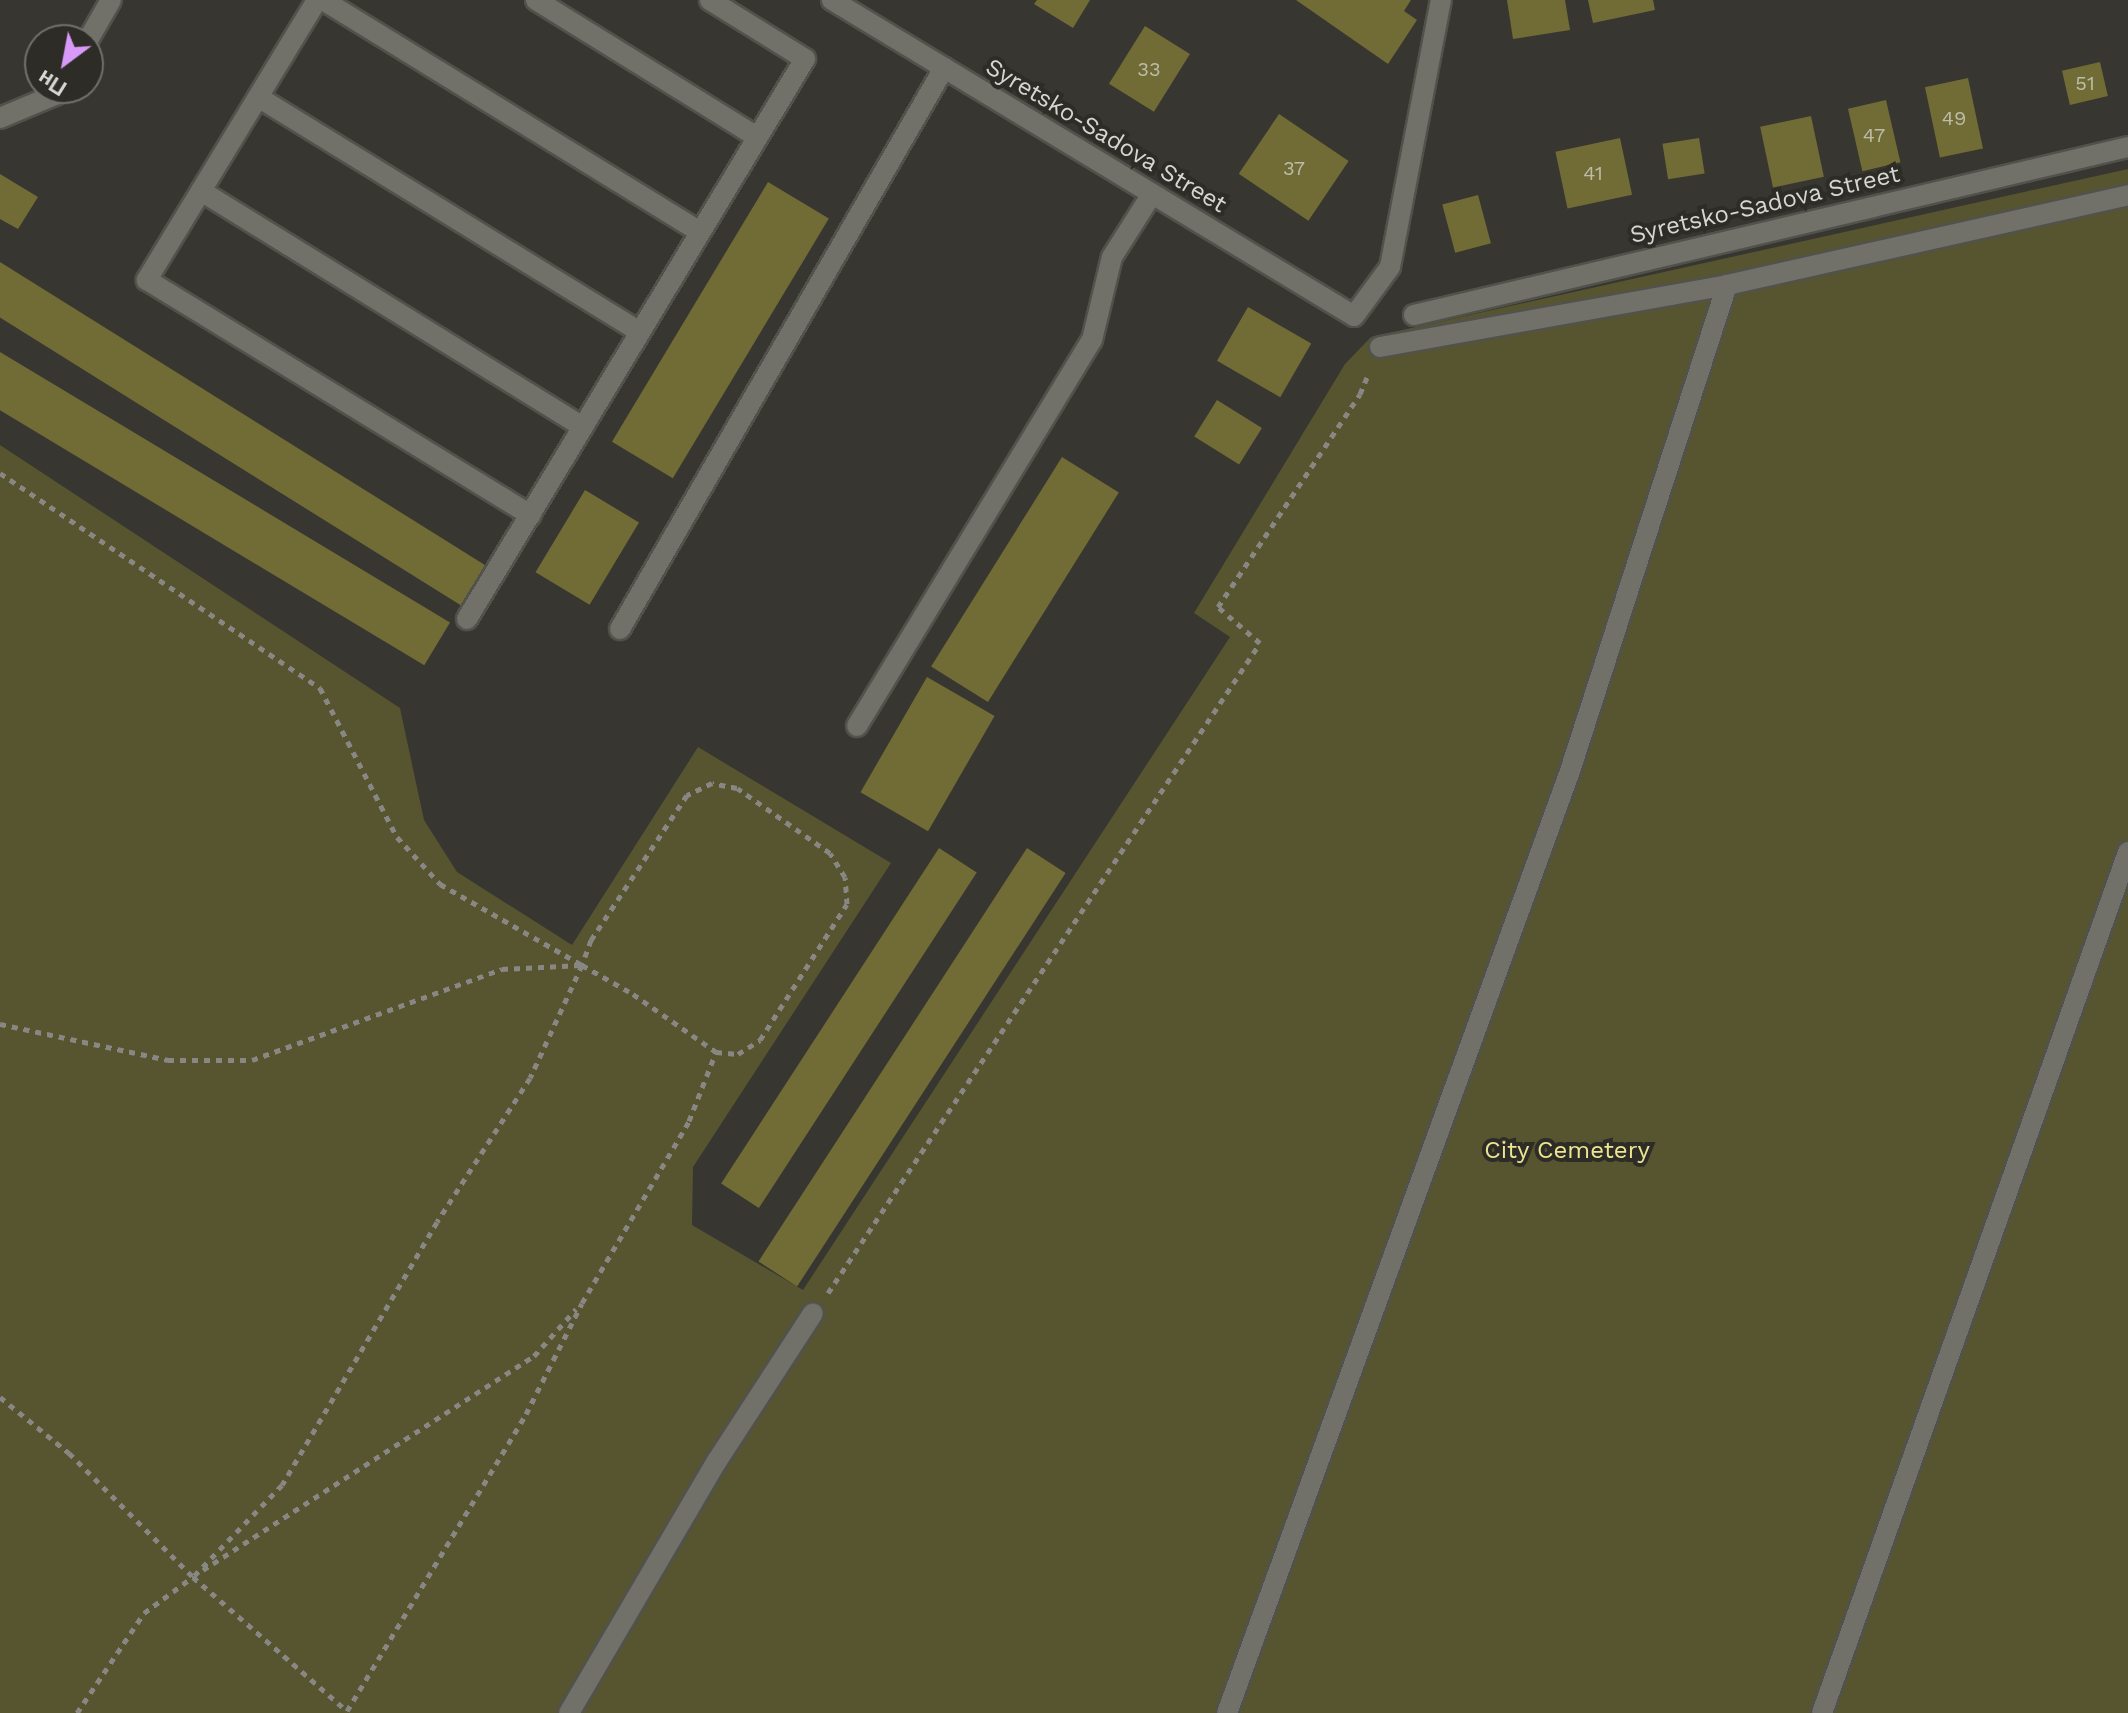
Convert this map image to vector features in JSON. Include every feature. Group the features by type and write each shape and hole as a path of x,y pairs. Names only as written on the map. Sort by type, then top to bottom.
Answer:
{"street":[{"path":"97,24 111,0"},
{"path":"317,0 147,280 531,515"},
{"path":"323,0 700,232"},
{"path":"536,0 757,137"},
{"path":"467,619 805,59 710,0"},
{"name":"Syretsko-Sadova Street","path":"832,0 1354,316 1390,267 1441,0"},
{"path":"620,629 944,68"},
{"path":"258,97 640,332"},
{"path":"0,118 33,104"},
{"name":"Syretsko-Sadova Street","path":"1414,315 2128,147"},
{"path":"201,191 583,427"},
{"path":"857,726 1092,340 1112,257 1152,194"},
{"path":"1380,347 1727,285 2128,195"},
{"path":"1227,1713 1569,774 1727,285"},
{"path":"1822,1713 2128,852"},
{"path":"569,1713 717,1461 813,1313"}],"path":[{"path":"813,1313 1260,643 1218,607 1360,394 1380,347"},
{"path":"0,473 320,688 397,837 440,884 582,965 716,1052 738,1054 760,1040 847,904 845,877 830,853 770,807 737,788 712,783 687,795 604,918 582,965 530,1078 437,1222 282,1485 193,1577"},
{"path":"0,1024 168,1060 252,1060 502,969 582,965"},
{"path":"0,1397 69,1453 193,1577 347,1711 526,1414 582,1303 689,1121 716,1052"},
{"path":"77,1713 144,1613 193,1577 534,1356 582,1303"}],"green space":[{"name":"City Cemetery","path":"2128,169 2128,1713 0,1713 0,445 400,708 424,820 457,872 572,945 698,747 891,863 693,1167 692,1225 803,1290 1230,637 1194,613 1345,364 1371,337"}],"building":[{"path":"1037,0 1090,0 1073,28 1034,4"},
{"path":"1296,0 1411,0 1404,11 1417,20 1388,64"},
{"path":"1507,0 1565,0 1570,30 1513,39"},
{"path":"1588,0 1653,0 1655,10 1593,23"},
{"path":"1145,26 1190,54 1154,112 1109,84"},
{"path":"2100,62 2108,96 2070,105 2062,71"},
{"path":"1968,78 1983,148 1940,158 1925,87"},
{"path":"1886,100 1900,162 1862,171 1848,109"},
{"path":"1279,114 1349,161 1308,221 1239,174"},
{"path":"1811,116 1824,177 1773,187 1760,127"},
{"path":"1620,138 1632,195 1568,208 1555,152"},
{"path":"1699,138 1705,174 1668,179 1662,144"},
{"path":"0,174 38,197 18,229 0,219"},
{"path":"768,182 829,219 673,478 612,442"},
{"path":"1478,195 1491,243 1455,253 1442,205"},
{"path":"0,262 488,567 464,607 0,317"},
{"path":"1248,307 1311,344 1280,397 1217,361"},
{"path":"0,352 450,622 424,665 0,410"},
{"path":"1217,400 1262,428 1239,465 1194,436"},
{"path":"1062,457 1119,493 988,702 931,666"},
{"path":"585,490 639,522 590,605 536,572"},
{"path":"927,677 995,716 928,831 860,792"},
{"path":"939,848 977,873 759,1208 721,1183"},
{"path":"1027,848 1066,873 797,1287 758,1261"}]}
